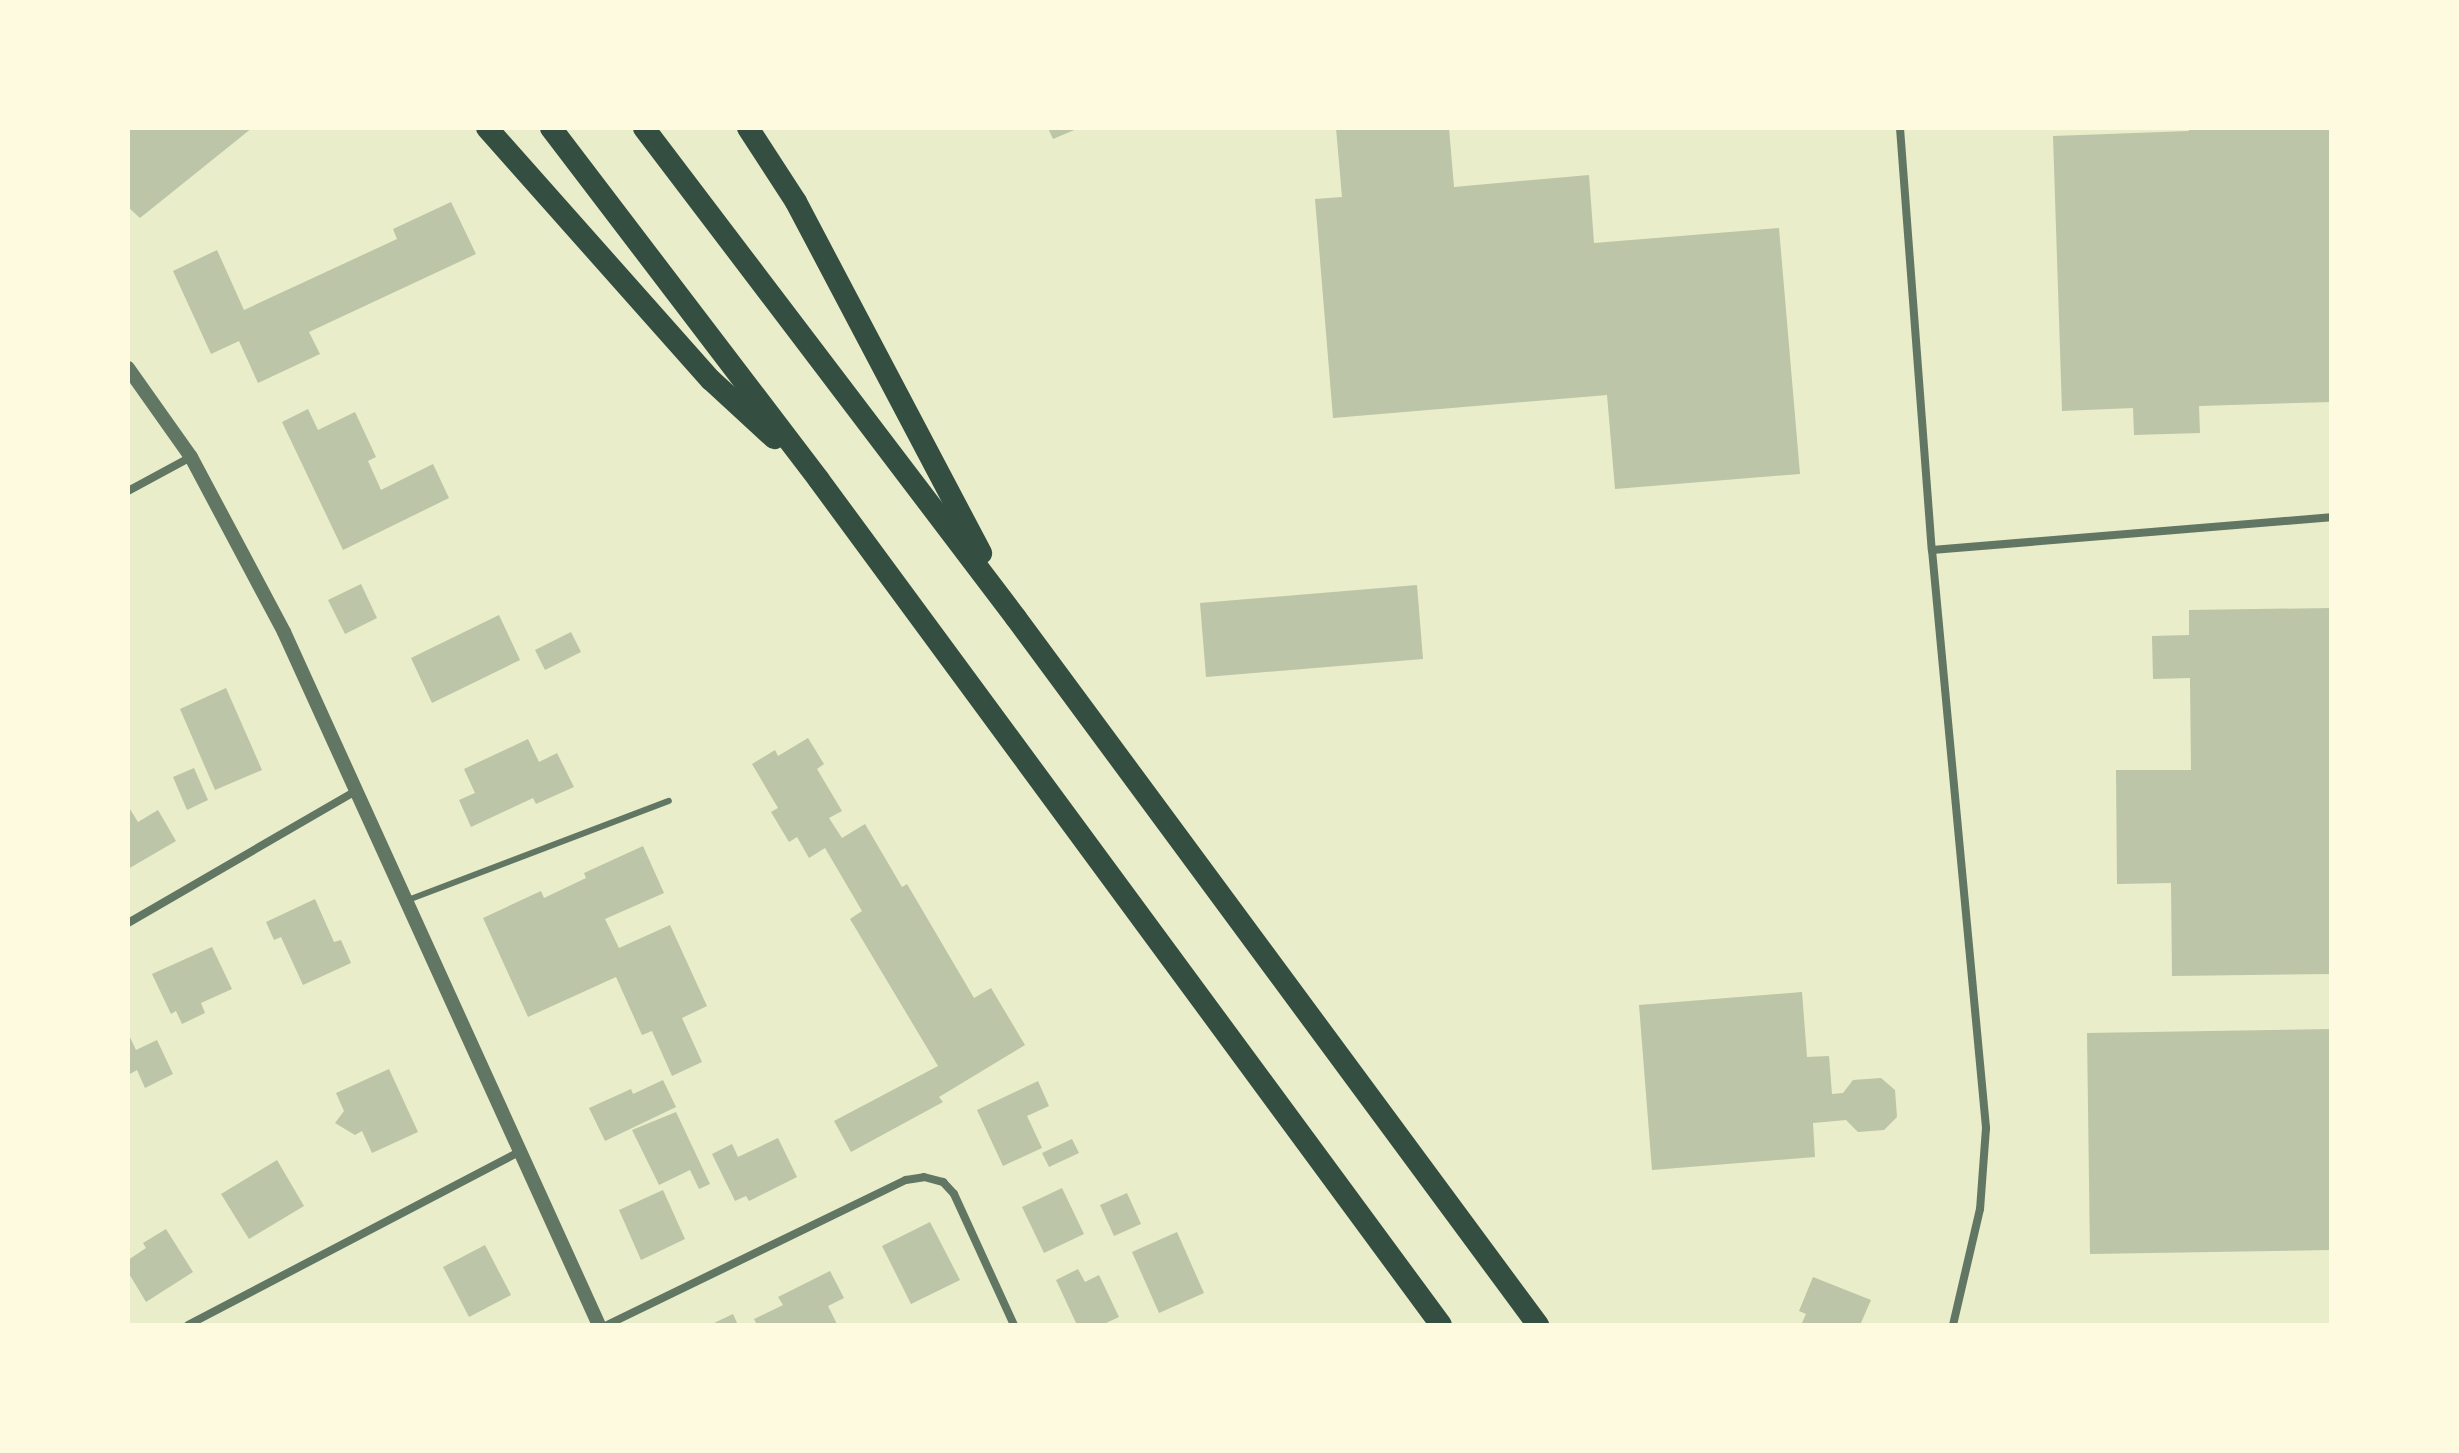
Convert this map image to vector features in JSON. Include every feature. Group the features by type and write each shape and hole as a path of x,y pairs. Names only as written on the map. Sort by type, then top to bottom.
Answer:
{"highway":[{"path":"487,128 711,380 819,480"},
{"path":"551,128 819,480 1441,1325"},
{"path":"644,128 1016,618 1538,1325"},
{"path":"748,128 796,202 1016,618"}],"street":[{"path":"1900,128 1932,550 1986,1128 1980,1209 1953,1325"},
{"path":"128,368 191,457 284,632 599,1325"},
{"path":"128,491 191,457"},
{"path":"1932,550 2331,517"},
{"path":"128,923 358,790"},
{"path":"188,1325 521,1151"},
{"path":"607,1325 906,1180 924,1177 943,1182 954,1194 1014,1325"},
{"path":"205,1315 209,1325"}],"lane":[{"path":"408,900 669,801"}],"building":[{"path":"128,128 252,128 140,218 128,207"},
{"path":"1048,128 1079,128 1053,139"},
{"path":"1336,128 1449,128 1454,187 1589,175 1594,243 1779,228 1800,474 1615,489 1607,395 1333,418 1315,199 1342,197"},
{"path":"2188,128 2331,128 2331,402 2199,406 2200,433 2134,435 2133,408 2062,411 2053,136 2189,131"},
{"path":"451,202 476,254 309,332 320,354 258,383 239,341 211,354 173,271 217,250 244,310 397,239 393,229"},
{"path":"308,409 318,430 355,412 376,457 368,461 381,490 433,464 449,498 343,550 282,422"},
{"path":"361,584 377,618 345,634 328,600"},
{"path":"1417,585 1423,659 1206,677 1200,603"},
{"path":"2331,608 2331,974 2172,976 2171,883 2117,884 2116,770 2191,770 2190,678 2153,679 2152,636 2189,635 2189,610"},
{"path":"499,615 520,660 432,703 411,658"},
{"path":"571,632 581,652 545,670 535,650"},
{"path":"226,688 262,770 215,790 180,709"},
{"path":"808,738 824,764 817,769 842,811 829,818 842,838 865,824 902,887 907,884 974,998 991,988 1025,1045 939,1097 943,1102 851,1152 834,1121 938,1066 850,919 862,911 825,848 809,858 797,837 789,842 771,812 778,808 752,764 775,750 778,756"},
{"path":"528,739 539,762 557,753 574,787 536,804 533,798 471,827 459,800 475,793 464,769"},
{"path":"194,768 208,800 187,810 173,777"},
{"path":"128,806 138,822 158,810 176,841 128,869"},
{"path":"643,846 664,893 605,919 619,948 670,925 707,1006 682,1018 702,1062 672,1076 652,1031 642,1035 616,977 528,1017 483,918 541,891 544,898 586,878 584,873"},
{"path":"315,899 334,942 341,940 351,963 303,985 281,937 274,940 266,922"},
{"path":"212,947 232,989 201,1003 205,1013 182,1024 176,1011 171,1014 152,974"},
{"path":"1802,992 1807,1057 1829,1056 1832,1094 1843,1093 1853,1080 1881,1078 1895,1090 1897,1117 1884,1130 1858,1132 1846,1120 1813,1123 1815,1157 1652,1170 1639,1005"},
{"path":"2331,1029 2331,1250 2090,1254 2087,1033"},
{"path":"128,1033 136,1050 157,1040 173,1074 145,1088 137,1070 128,1075"},
{"path":"389,1069 418,1132 372,1153 362,1131 355,1135 335,1123 344,1111 336,1093"},
{"path":"663,1080 676,1107 605,1141 589,1108 631,1089 633,1094"},
{"path":"1038,1081 1049,1106 1027,1116 1042,1148 1003,1166 977,1110"},
{"path":"676,1112 710,1184 699,1189 690,1170 659,1185 632,1130"},
{"path":"778,1138 797,1177 749,1201 746,1196 735,1201 712,1154 732,1144 738,1157"},
{"path":"1072,1139 1079,1153 1049,1167 1042,1153"},
{"path":"277,1160 304,1206 249,1239 221,1194"},
{"path":"1062,1188 1084,1234 1044,1253 1022,1207"},
{"path":"663,1190 685,1239 641,1260 619,1210"},
{"path":"1127,1193 1141,1224 1114,1236 1100,1205"},
{"path":"930,1222 960,1280 911,1304 882,1246"},
{"path":"166,1229 193,1272 146,1302 128,1272 128,1260 146,1248 143,1243"},
{"path":"1177,1232 1204,1293 1159,1313 1132,1252"},
{"path":"485,1245 511,1295 469,1317 443,1267"},
{"path":"1078,1269 1085,1282 1099,1275 1119,1317 1102,1325 1077,1325 1056,1280"},
{"path":"830,1271 844,1298 828,1306 837,1324 757,1325 754,1319 783,1305 778,1297"},
{"path":"1813,1277 1871,1300 1860,1325 1801,1325 1806,1314 1799,1311"},
{"path":"733,1314 738,1325 714,1323"}]}
